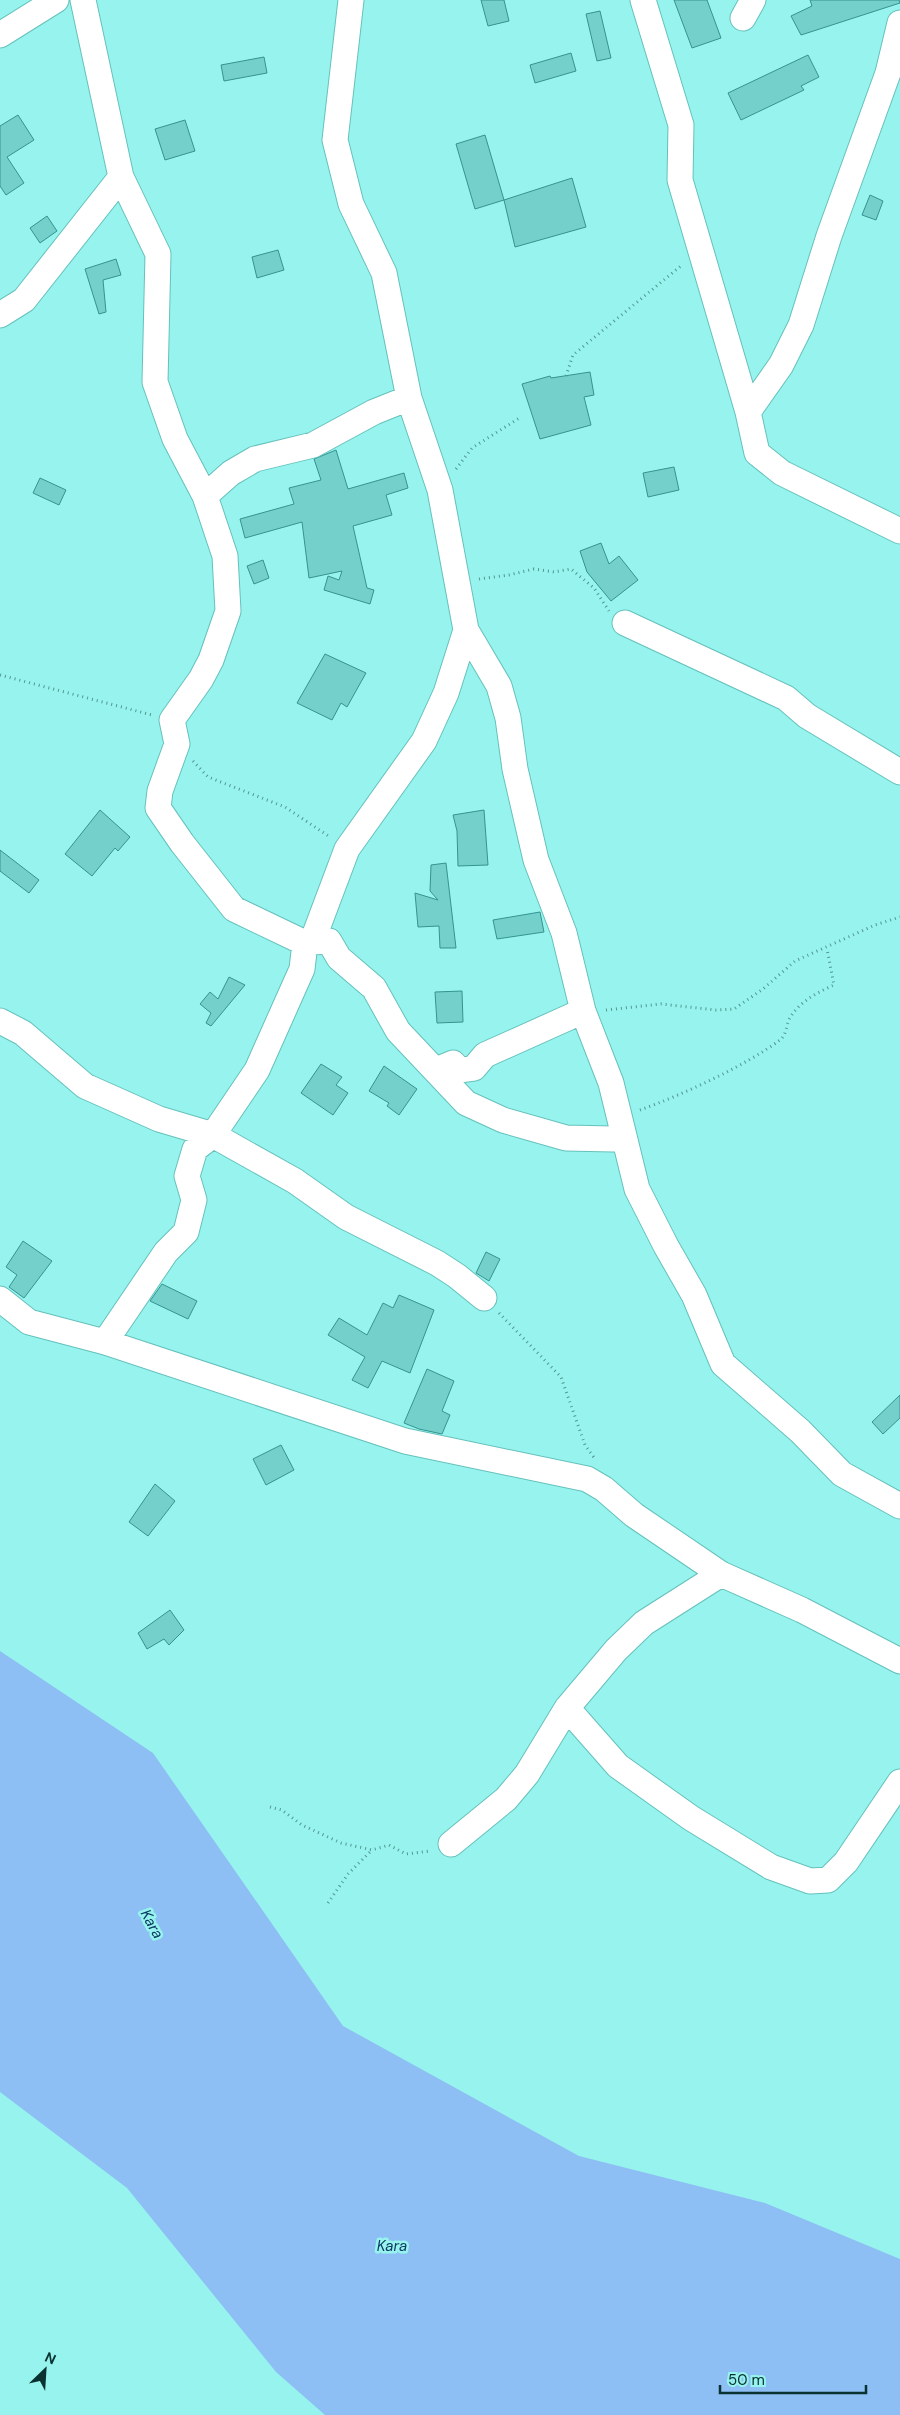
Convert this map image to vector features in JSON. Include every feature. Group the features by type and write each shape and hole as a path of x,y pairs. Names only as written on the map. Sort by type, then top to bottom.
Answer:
{"street":[{"path":"0,35 56,0"},
{"path":"83,0 121,177 158,254 155,382 175,439 205,496 225,556 228,610 208,666 175,732 160,791 158,808 182,843 234,909 308,942 328,941 339,958 374,988 398,1031 466,1102 503,1120 566,1138 613,1139 623,1134"},
{"path":"351,0 335,140 351,204 384,273 409,398 440,490 466,630 499,686 508,718 515,769 536,860 564,933 583,1011 611,1083 637,1189 694,1295 723,1364 800,1431 842,1474 900,1506"},
{"path":"643,0 681,125 680,180 748,412 757,453 782,473 900,531"},
{"path":"748,412 781,365 801,324 829,236 894,76 900,24"},
{"path":"0,315 24,300 121,177"},
{"path":"205,496 231,473 256,459 313,445 374,412 409,398"},
{"path":"625,623 786,698 807,716 900,772"},
{"path":"105,1342 166,1252 186,1232 194,1200 187,1176 195,1149 213,1135 257,1070 302,969 308,942 347,849 424,741 446,693 466,630"},
{"path":"436,1070 453,1064 458,1070 474,1068 485,1055 583,1011"},
{"path":"0,1021 23,1033 85,1086 159,1119 213,1135 295,1181 346,1217 437,1263 457,1276 484,1298"},
{"path":"0,1299 29,1322 105,1342 405,1441 587,1479 604,1489 634,1515 721,1574 802,1610 900,1661"},
{"path":"452,1844 506,1799 527,1774 567,1708 616,1650 644,1623 721,1574"},
{"path":"567,1708 618,1766 640,1782 691,1818 772,1867 810,1881 828,1880 846,1862 900,1782"}],"path":[{"path":"566,376 573,355 690,258 696,239"},
{"path":"440,490 472,448 521,417"},
{"path":"456,580 509,575 534,569 554,572 571,569 594,588 608,610 625,623"},
{"path":"0,676 175,732 208,776 285,807 347,849"},
{"path":"583,1011 661,1004 716,1010 734,1009 763,989 795,961 828,948 875,925 900,917"},
{"path":"623,1134 632,1113 666,1101 752,1058 783,1038 791,1016 811,995 834,985 828,948"},
{"path":"484,1298 562,1377 585,1445 596,1460"},
{"path":"270,1807 282,1810 302,1825 341,1843 372,1850"},
{"path":"328,1902 348,1874 372,1850 389,1845 406,1854 422,1853 452,1844"}],"water":[{"name":"Kara","path":"0,1651 153,1753 343,2026 579,2156 765,2203 900,2259 900,2415 325,2415 276,2372 127,2188 0,2092"}],"building":[{"path":"481,0 504,0 509,21 488,26"},
{"path":"674,0 707,0 721,38 692,48"},
{"path":"810,0 899,0 900,3 801,35 791,16 812,6"},
{"path":"600,11 611,58 597,61 586,14"},
{"path":"571,53 576,71 535,83 530,65"},
{"path":"808,55 819,77 801,86 804,90 741,120 728,93"},
{"path":"264,57 267,73 224,81 221,65"},
{"path":"18,115 34,140 7,157 24,183 6,195 0,186 0,126"},
{"path":"185,120 195,151 165,160 155,129"},
{"path":"485,135 504,200 475,209 456,144"},
{"path":"572,178 586,227 515,247 504,200"},
{"path":"870,195 883,201 876,220 862,215"},
{"path":"47,216 57,231 40,243 30,228"},
{"path":"278,250 284,270 257,278 252,257"},
{"path":"116,259 121,275 103,280 106,312 99,314 85,269"},
{"path":"590,372 594,395 584,397 591,425 540,439 522,384 550,376 551,378"},
{"path":"336,450 348,489 404,473 408,488 386,495 392,515 353,526 367,588 374,590 370,604 324,590 328,576 339,580 342,571 309,578 302,522 245,538 240,519 294,504 289,488 321,480 314,459"},
{"path":"674,467 679,490 648,497 643,473"},
{"path":"40,478 66,490 59,505 33,493"},
{"path":"601,543 609,564 619,556 638,580 611,601 587,572 580,551"},
{"path":"263,560 269,578 254,584 247,566"},
{"path":"325,654 366,673 347,707 341,703 332,720 297,703"},
{"path":"100,810 130,837 118,851 115,848 92,876 65,854"},
{"path":"484,810 488,865 458,866 457,831 453,815"},
{"path":"0,850 39,880 29,893 0,871"},
{"path":"446,863 456,948 440,948 439,926 418,927 415,893 438,900 430,891 431,865"},
{"path":"540,912 544,932 497,939 493,920"},
{"path":"229,977 245,985 211,1026 206,1023 211,1013 200,1004 210,992 218,999"},
{"path":"462,991 463,1022 437,1023 435,992"},
{"path":"321,1064 342,1077 336,1085 348,1093 333,1115 301,1093"},
{"path":"384,1066 417,1089 399,1115 387,1106 389,1103 369,1091"},
{"path":"23,1241 52,1261 24,1298 9,1287 17,1275 6,1267"},
{"path":"486,1252 500,1259 489,1281 476,1273"},
{"path":"162,1284 197,1301 188,1319 150,1301"},
{"path":"399,1295 434,1310 410,1373 382,1361 368,1388 352,1380 365,1357 328,1335 339,1318 367,1335 383,1303 393,1308"},
{"path":"427,1369 454,1381 442,1411 450,1415 442,1434 419,1429 404,1423"},
{"path":"900,1395 900,1418 883,1434 872,1422"},
{"path":"281,1445 294,1470 266,1485 253,1459"},
{"path":"155,1484 175,1501 148,1536 129,1522"},
{"path":"170,1610 184,1630 169,1645 164,1639 147,1649 138,1633"}]}
